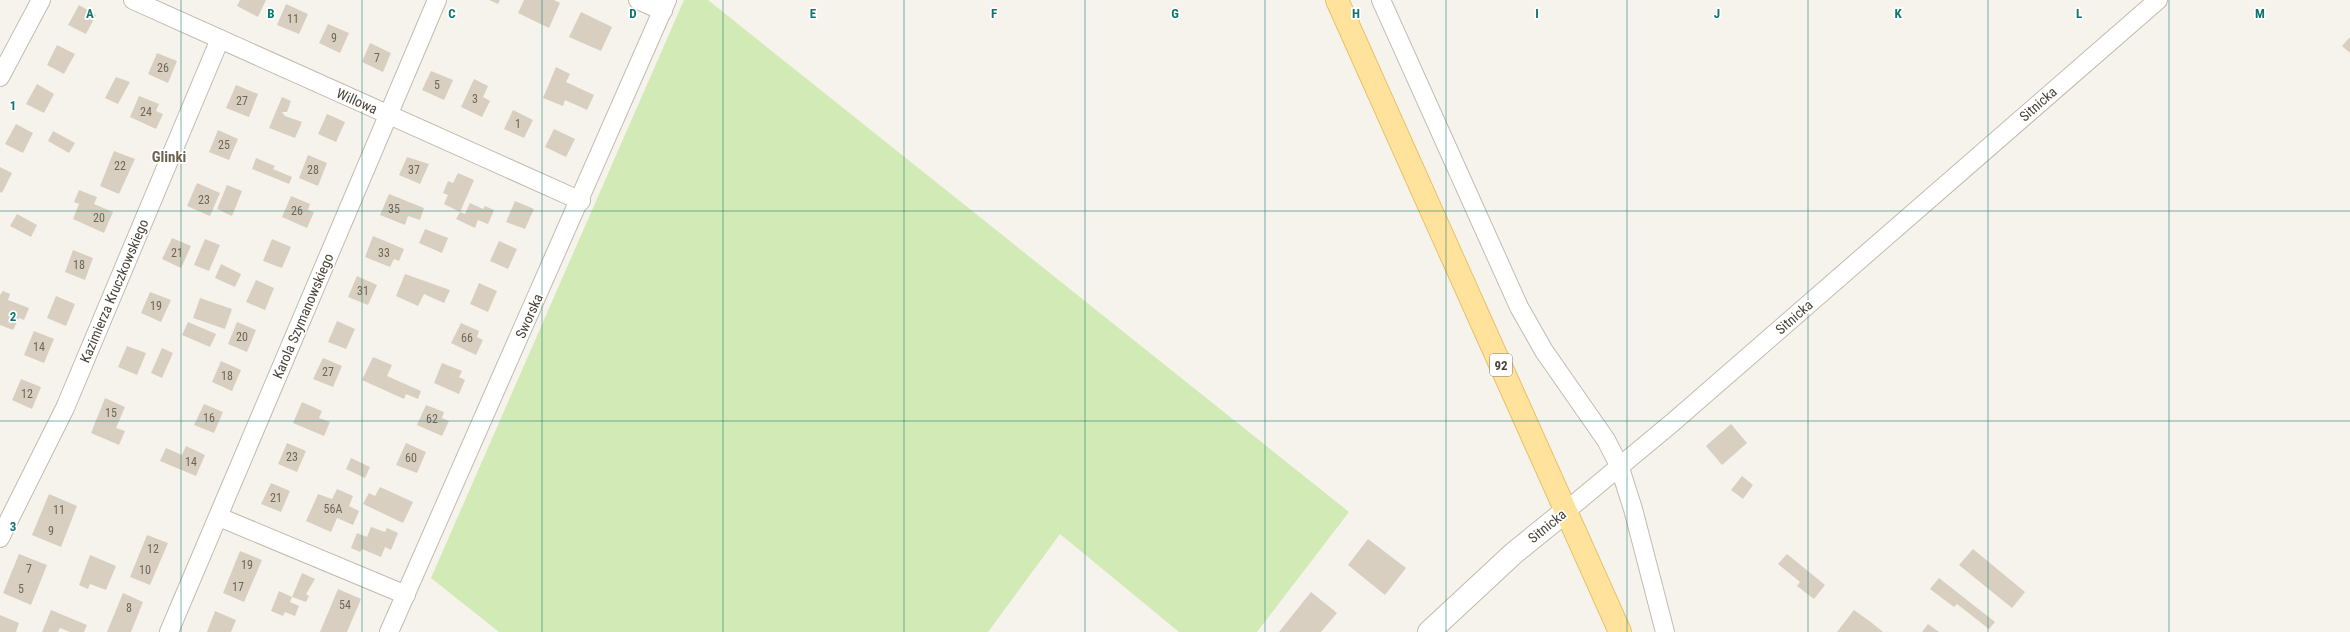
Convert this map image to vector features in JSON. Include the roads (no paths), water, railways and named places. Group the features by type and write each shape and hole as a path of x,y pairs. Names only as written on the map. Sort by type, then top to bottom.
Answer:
{"main road":[{"name":"92","path":"1337,0 1620,632"}],"street":[{"path":"0,77 41,0"},
{"name":"Willowa","path":"133,0 581,201"},
{"name":"Karola Szymanowskiego","path":"170,632 220,517 387,114 437,0"},
{"path":"638,0 665,5"},
{"path":"1381,0 1519,307 1544,351 1606,440 1619,465 1633,509 1665,632"},
{"name":"Sitnicka","path":"1429,632 1514,553 1566,511 1619,465 1672,423 2158,0"},
{"name":"Sworska","path":"389,632 581,201 665,5"},
{"name":"Kazimierza Kruczkowskiego","path":"0,538 65,408 220,39"},
{"path":"220,517 406,595"}],"district":[{"name":"Glinki","path":"169,157"}]}
